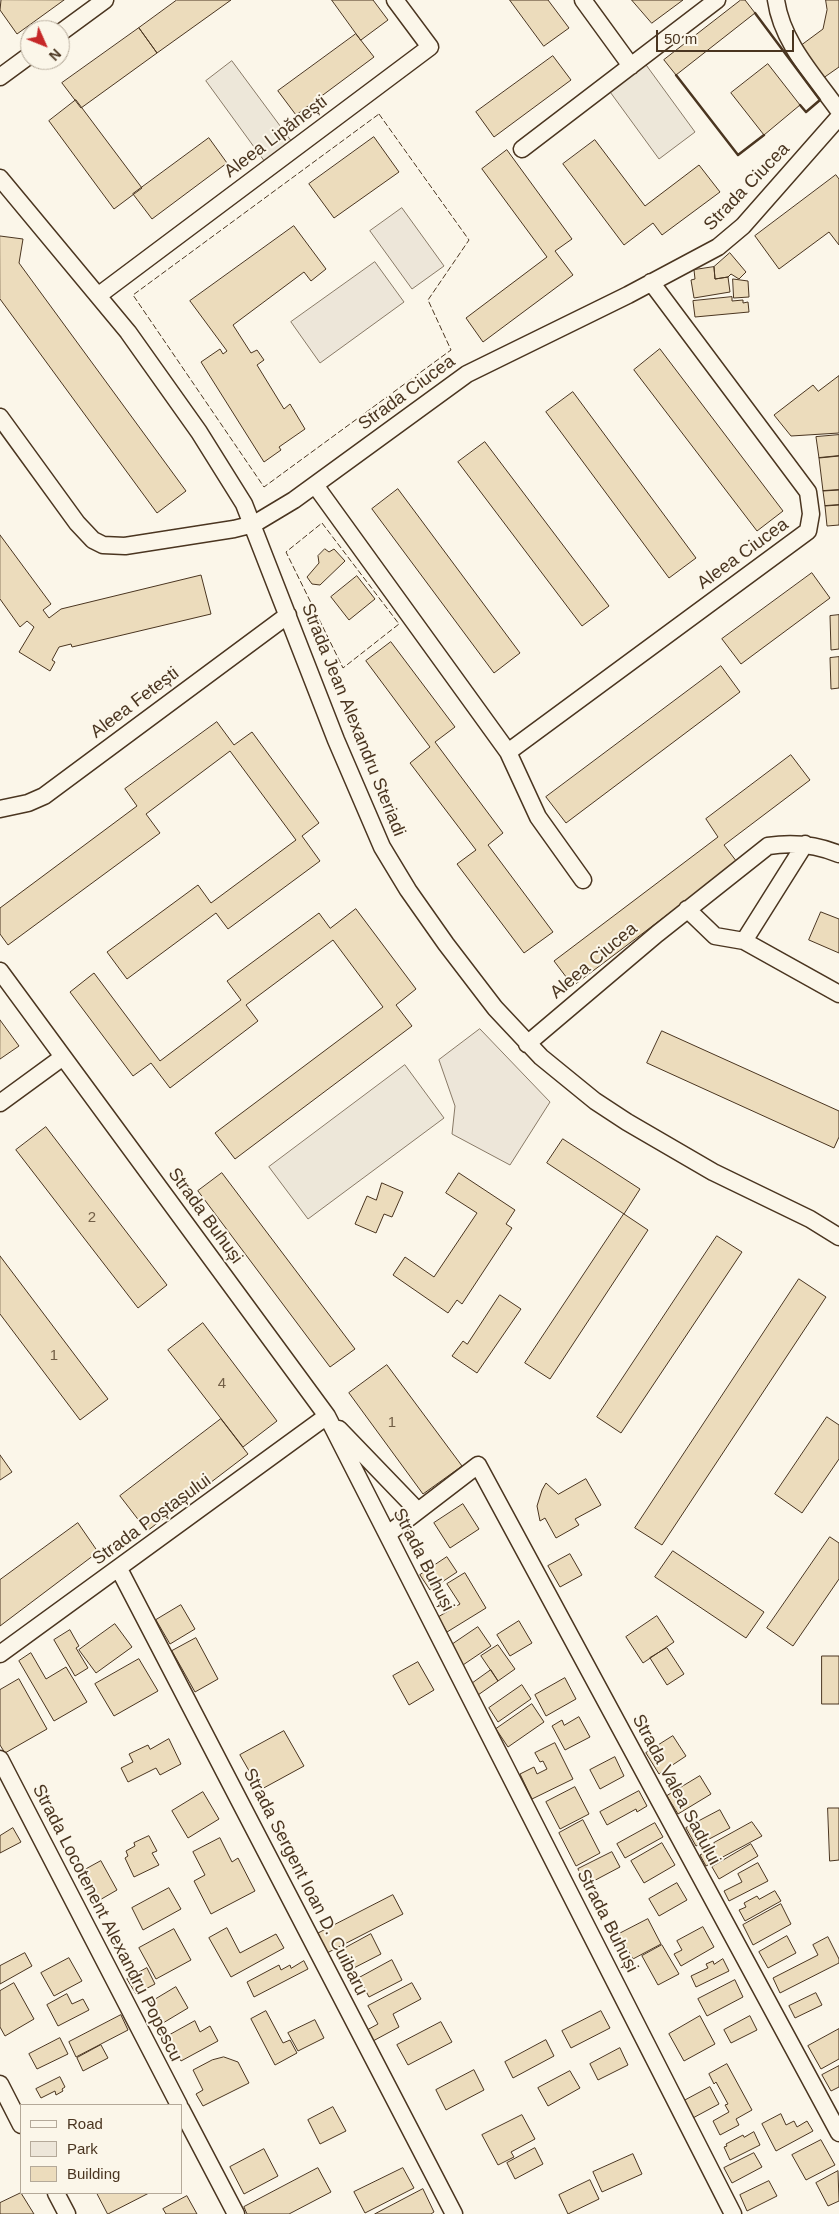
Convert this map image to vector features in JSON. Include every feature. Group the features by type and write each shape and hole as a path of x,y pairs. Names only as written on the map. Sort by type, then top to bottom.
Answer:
{"street":[{"path":"70,26 105,0"},
{"name":"Aleea Lipănești","path":"99,295 430,47 395,0"},
{"path":"583,0 631,66"},
{"path":"522,149 717,0"},
{"path":"776,0 786,35 839,111"},
{"path":"0,77 20,62"},
{"name":"Strada Ciucea","path":"0,417 77,524 94,540 103,545 125,546 254,524 315,486 467,374 704,255 733,235 839,117"},
{"name":"Strada Jean Alexandru Steriadi","path":"0,178 99,295 153,366 199,432 244,504 254,524 336,740 382,847 408,890 495,1008 527,1044 578,1087 627,1122 713,1172 810,1219 839,1237"},
{"name":"Aleea Ciucea","path":"508,752 808,531 811,514 808,492 651,282"},
{"path":"315,486 508,752 538,817 583,880"},
{"name":"Aleea Fetești","path":"0,809 28,803 44,796 288,615"},
{"name":"Aleea Ciucea","path":"527,1044 687,909 768,846 784,843 805,844 819,846 839,854"},
{"path":"744,941 805,844"},
{"path":"687,909 715,936 744,941 839,994"},
{"name":"Strada Buhuși","path":"0,971 327,1416 734,2214"},
{"path":"0,1103 63,1057"},
{"name":"Strada Jean Alexandru Steriadi","path":"810,1219 839,1222"},
{"path":"327,1416 418,1511 388,1534"},
{"name":"Strada Poștașului","path":"0,1654 327,1416"},
{"name":"Strada Valea Sadului","path":"418,1511 478,1465 839,2134"},
{"name":"Strada Sergent Ioan D. Cuibaru","path":"120,1568 454,2214"},
{"name":"Strada Locotenent Alexandru Popescu","path":"0,1759 178,2104"},
{"path":"0,2084 20,2124"},
{"path":"182,2111 236,2214"},
{"path":"57,2194 67,2214"}],"green space":[{"path":"402,208 444,266 412,289 370,231"},
{"path":"375,262 404,302 320,363 291,322"},
{"path":"480,1029 550,1102 510,1165 452,1134 455,1106 439,1060"}],"shaded area":[{"path":"641,58 695,132 659,159 605,85"},
{"path":"232,61 292,142 265,162 206,81"},
{"path":"405,1065 444,1118 308,1219 269,1167"}],"building":[{"path":"1,0 64,0 36,20 20,20 20,32 17,34 0,10"},
{"path":"177,0 231,0 157,53 139,28"},
{"path":"332,0 373,0 388,20 361,40"},
{"path":"510,0 548,0 569,28 544,46"},
{"path":"632,0 683,0 652,23"},
{"path":"741,0 745,0 755,13 676,75 664,60"},
{"path":"826,0 839,0 839,67 819,81 800,46 823,29 827,10"},
{"path":"139,28 157,53 81,108 62,83"},
{"path":"356,34 374,57 296,115 278,91"},
{"path":"553,56 571,80 494,137 476,112"},
{"path":"768,64 800,105 764,135 731,93"},
{"path":"76,100 142,188 114,209 49,121"},
{"path":"374,137 399,172 334,218 309,184"},
{"path":"209,138 227,163 152,219 133,194"},
{"path":"595,140 645,206 699,165 720,192 662,235 653,223 624,245 563,164"},
{"path":"507,150 572,239 555,251 573,275 483,342 466,318 547,257 482,169"},
{"path":"836,175 839,179 839,245 829,232 779,269 755,236"},
{"path":"294,226 326,269 311,281 304,272 233,325 251,353 257,350 264,360 257,365 284,409 290,404 305,429 279,447 281,450 264,462 201,362 220,349 223,354 227,351 190,301"},
{"path":"0,236 23,239 19,263 186,491 157,513 0,299"},
{"path":"730,253 746,272 739,279 731,274 728,277 715,279 714,267"},
{"path":"714,267 715,279 728,277 730,292 694,298 691,280 695,279 694,270"},
{"path":"733,279 748,281 749,297 734,298"},
{"path":"732,297 732,301 743,300 743,303 748,302 749,312 695,317 693,301"},
{"path":"660,349 783,511 757,531 634,370"},
{"path":"839,376 839,433 791,436 774,415 813,385 818,391"},
{"path":"573,392 696,558 669,578 546,412"},
{"path":"839,435 839,456 819,458 816,437"},
{"path":"485,442 609,606 582,626 458,462"},
{"path":"839,456 839,490 823,491 819,458"},
{"path":"398,489 520,653 494,673 372,509"},
{"path":"839,490 839,505 825,506 823,491"},
{"path":"839,505 839,525 827,526 825,506"},
{"path":"0,535 51,604 43,610 49,618 61,609 201,575 211,614 72,647 71,644 59,647 52,660 55,662 50,671 19,652 34,627 27,621 20,627 0,599"},
{"path":"325,549 329,552 334,549 345,561 320,585 312,584 307,577 319,563 318,556"},
{"path":"812,573 830,598 741,664 722,639"},
{"path":"357,576 375,599 349,620 331,597"},
{"path":"839,615 839,649 831,650 830,616"},
{"path":"391,642 455,727 435,742 503,833 488,845 553,932 524,953 457,864 476,850 410,763 430,747 366,661"},
{"path":"839,657 839,688 831,689 830,658"},
{"path":"721,666 740,692 566,823 546,797"},
{"path":"217,722 234,745 252,732 319,823 302,836 320,861 228,929 216,913 127,979 107,952 198,885 211,903 296,840 230,751 146,814 160,833 8,945 0,934 0,908 137,806 125,789"},
{"path":"791,755 810,780 724,845 737,862 573,986 554,961 718,837 706,819"},
{"path":"356,909 416,989 396,1005 412,1026 235,1159 215,1133 383,1007 333,940 246,1005 258,1021 170,1088 151,1063 133,1076 70,992 94,973 160,1061 241,1000 227,981 319,913 330,928"},
{"path":"821,912 839,919 839,953 809,940"},
{"path":"0,1020 19,1046 0,1059"},
{"path":"662,1031 839,1111 839,1137 834,1148 647,1063"},
{"path":"46,1127 167,1285 138,1308 16,1150"},
{"path":"563,1139 640,1189 624,1214 547,1163"},
{"path":"222,1173 355,1349 330,1367 198,1191"},
{"path":"459,1173 515,1210 506,1224 512,1228 462,1304 457,1300 448,1313 393,1275 405,1257 434,1277 477,1213 446,1193"},
{"path":"382,1183 403,1192 392,1217 384,1214 376,1233 355,1224 367,1196 376,1200"},
{"path":"624,1214 648,1230 550,1379 525,1363"},
{"path":"717,1236 742,1252 621,1433 597,1417"},
{"path":"0,1256 108,1399 80,1420 0,1314"},
{"path":"799,1279 826,1297 662,1545 635,1528"},
{"path":"500,1295 521,1309 477,1373 452,1356 463,1341 467,1344"},
{"path":"203,1323 277,1421 243,1447 168,1350"},
{"path":"387,1365 462,1466 423,1494 349,1393"},
{"path":"827,1417 839,1425 839,1459 802,1513 775,1494"},
{"path":"221,1419 248,1454 147,1531 120,1496"},
{"path":"0,1455 12,1472 0,1480"},
{"path":"586,1479 601,1505 575,1519 579,1525 556,1538 545,1518 540,1521 537,1506 542,1490 546,1483 558,1494"},
{"path":"463,1504 479,1529 450,1548 434,1523"},
{"path":"78,1523 98,1552 0,1626 0,1580"},
{"path":"830,1537 839,1543 839,1579 793,1646 767,1628"},
{"path":"673,1551 764,1612 746,1638 655,1577"},
{"path":"570,1554 582,1575 560,1587 548,1566"},
{"path":"447,1557 457,1572 430,1590 420,1575"},
{"path":"465,1573 486,1608 447,1632 438,1617 460,1604 447,1584"},
{"path":"181,1605 195,1629 170,1644 156,1620"},
{"path":"657,1616 674,1642 643,1663 626,1637"},
{"path":"519,1621 532,1643 510,1656 497,1635"},
{"path":"115,1624 132,1647 96,1673 79,1650"},
{"path":"478,1627 491,1646 460,1667 447,1648"},
{"path":"70,1630 79,1646 76,1648 88,1668 75,1676 54,1640"},
{"path":"196,1638 218,1679 195,1692 172,1651"},
{"path":"498,1645 515,1669 498,1681 481,1656"},
{"path":"667,1648 684,1674 667,1685 650,1658"},
{"path":"31,1653 46,1679 66,1667 87,1702 54,1721 19,1661"},
{"path":"822,1656 839,1656 839,1704 822,1704"},
{"path":"139,1659 158,1691 114,1716 95,1684"},
{"path":"418,1662 434,1690 409,1705 393,1676"},
{"path":"491,1670 498,1681 478,1695 470,1685"},
{"path":"565,1678 576,1699 546,1716 535,1695"},
{"path":"19,1679 47,1729 5,1753 0,1745 0,1690"},
{"path":"522,1685 531,1699 498,1722 489,1708"},
{"path":"532,1704 544,1722 508,1747 496,1729"},
{"path":"579,1717 590,1737 565,1750 552,1726 562,1720 564,1725"},
{"path":"284,1731 304,1766 260,1790 240,1755"},
{"path":"673,1736 686,1756 659,1774 646,1753"},
{"path":"169,1739 181,1764 160,1775 156,1768 128,1782 121,1768 133,1762 129,1754 148,1745 150,1749"},
{"path":"555,1743 573,1779 532,1799 520,1774 534,1767 537,1774 547,1769 543,1761 540,1762 535,1753"},
{"path":"615,1757 624,1776 600,1789 590,1770"},
{"path":"700,1776 711,1794 678,1814 667,1796"},
{"path":"575,1787 589,1814 560,1829 546,1802"},
{"path":"639,1791 647,1806 637,1812 636,1809 607,1825 600,1812"},
{"path":"203,1792 219,1819 188,1838 172,1811"},
{"path":"828,1808 839,1808 839,1860 830,1861"},
{"path":"720,1810 730,1828 696,1846 686,1828"},
{"path":"583,1820 600,1853 576,1866 559,1833"},
{"path":"752,1822 762,1836 706,1866 700,1855 716,1846 714,1843"},
{"path":"655,1823 663,1837 625,1858 617,1844"},
{"path":"13,1828 21,1842 0,1853 0,1836"},
{"path":"149,1836 157,1851 152,1853 159,1865 134,1877 125,1858 128,1856 126,1851 135,1846 134,1843"},
{"path":"220,1838 232,1862 238,1858 255,1891 211,1914 194,1881 205,1875 193,1852"},
{"path":"662,1843 675,1865 644,1883 631,1861"},
{"path":"751,1844 758,1856 719,1879 712,1867"},
{"path":"612,1852 620,1867 586,1885 578,1869"},
{"path":"101,1861 117,1890 98,1901 81,1872"},
{"path":"758,1863 768,1881 729,1901 724,1891 742,1882 738,1874"},
{"path":"677,1883 687,1900 659,1916 649,1899"},
{"path":"169,1888 181,1909 143,1930 132,1908"},
{"path":"775,1891 781,1901 745,1921 739,1910 746,1907 744,1903 757,1896 759,1899"},
{"path":"393,1895 403,1914 327,1953 317,1934"},
{"path":"781,1904 791,1924 753,1945 743,1925"},
{"path":"648,1919 661,1944 633,1959 619,1934"},
{"path":"703,1927 714,1947 681,1966 674,1954 682,1950 677,1941"},
{"path":"227,1928 240,1953 276,1934 284,1948 231,1977 209,1938"},
{"path":"174,1929 191,1960 156,1979 139,1948"},
{"path":"371,1934 381,1954 348,1971 338,1952"},
{"path":"787,1936 796,1953 768,1968 759,1952"},
{"path":"828,1937 839,1959 839,1963 780,1993 773,1978 818,1955 813,1945"},
{"path":"662,1945 679,1974 658,1985 642,1956"},
{"path":"25,1953 32,1966 0,1984 0,1966"},
{"path":"69,1958 82,1981 54,1996 41,1973"},
{"path":"723,1959 729,1971 696,1987 691,1976 708,1968 706,1964 713,1961 714,1964"},
{"path":"392,1960 402,1980 369,1997 359,1978"},
{"path":"304,1961 308,1969 254,1997 247,1982 279,1965 281,1970 290,1965 291,1968"},
{"path":"147,1968 155,1984 136,1994 127,1979"},
{"path":"735,1980 743,1997 707,2016 698,1999"},
{"path":"14,1983 34,2019 5,2036 0,2027 0,1991"},
{"path":"412,1983 421,1999 393,2014 399,2027 373,2041 367,2030 378,2024 368,2006"},
{"path":"176,1987 188,2008 163,2023 151,2002"},
{"path":"816,1993 822,2005 795,2018 789,2006"},
{"path":"67,1994 72,2004 83,1999 89,2010 58,2026 47,2005"},
{"path":"266,2011 283,2043 290,2040 297,2053 275,2065 251,2019"},
{"path":"601,2011 610,2028 571,2048 562,2031"},
{"path":"121,2015 128,2030 76,2057 69,2042"},
{"path":"700,2016 715,2044 684,2061 669,2034"},
{"path":"750,2016 757,2030 731,2043 724,2030"},
{"path":"315,2020 324,2038 298,2051 288,2033"},
{"path":"195,2021 200,2032 210,2026 218,2041 181,2061 168,2036"},
{"path":"441,2022 452,2042 408,2065 397,2045"},
{"path":"839,2029 839,2059 821,2069 808,2046"},
{"path":"60,2038 68,2054 37,2069 29,2054"},
{"path":"546,2040 554,2056 513,2078 505,2062"},
{"path":"101,2045 108,2058 83,2071 77,2058"},
{"path":"620,2048 628,2065 598,2080 590,2064"},
{"path":"224,2057 238,2062 249,2083 203,2106 196,2094 203,2090 193,2070 212,2060"},
{"path":"727,2064 752,2110 736,2119 739,2125 720,2135 713,2121 729,2112 725,2105 728,2104 716,2082 714,2084 709,2074"},
{"path":"839,2066 839,2087 831,2091 822,2075"},
{"path":"474,2070 484,2090 446,2110 436,2090"},
{"path":"570,2071 580,2088 548,2106 538,2088"},
{"path":"60,2077 65,2087 62,2089 63,2091 56,2095 55,2091 41,2098 36,2089"},
{"path":"710,2087 719,2104 691,2119 682,2102"},
{"path":"333,2107 346,2131 320,2144 308,2120"},
{"path":"781,2114 786,2125 794,2121 797,2127 807,2121 813,2131 776,2151 762,2124"},
{"path":"522,2115 535,2139 511,2152 514,2157 498,2165 482,2135"},
{"path":"754,2132 760,2145 730,2160 724,2147 727,2146 726,2144 743,2135 744,2137"},
{"path":"821,2140 835,2165 806,2180 792,2155"},
{"path":"535,2148 543,2164 515,2179 507,2163"},
{"path":"264,2149 278,2176 244,2194 230,2167"},
{"path":"754,2153 762,2167 732,2183 724,2168"},
{"path":"633,2154 642,2174 602,2192 593,2172"},
{"path":"318,2168 331,2192 289,2214 247,2214 244,2207"},
{"path":"403,2168 414,2188 365,2213 354,2192"},
{"path":"838,2171 839,2201 828,2206 816,2183"},
{"path":"590,2180 599,2199 568,2214 559,2195"},
{"path":"769,2181 777,2196 747,2211 740,2195"},
{"path":"423,2189 434,2212 431,2214 375,2214"},
{"path":"20,2193 34,2214 0,2214 0,2203"},
{"path":"98,2194 147,2194 108,2214"},
{"path":"187,2196 197,2214 166,2214 163,2209"}],"fence":[{"path":"379,114 469,240 428,300 451,350 264,487 133,295 379,114"},
{"path":"322,523 399,624 343,668 286,552 322,523"}],"wall":[{"path":"755,13 820,100 806,112 800,105"},
{"path":"676,75 738,155 764,135"}]}
